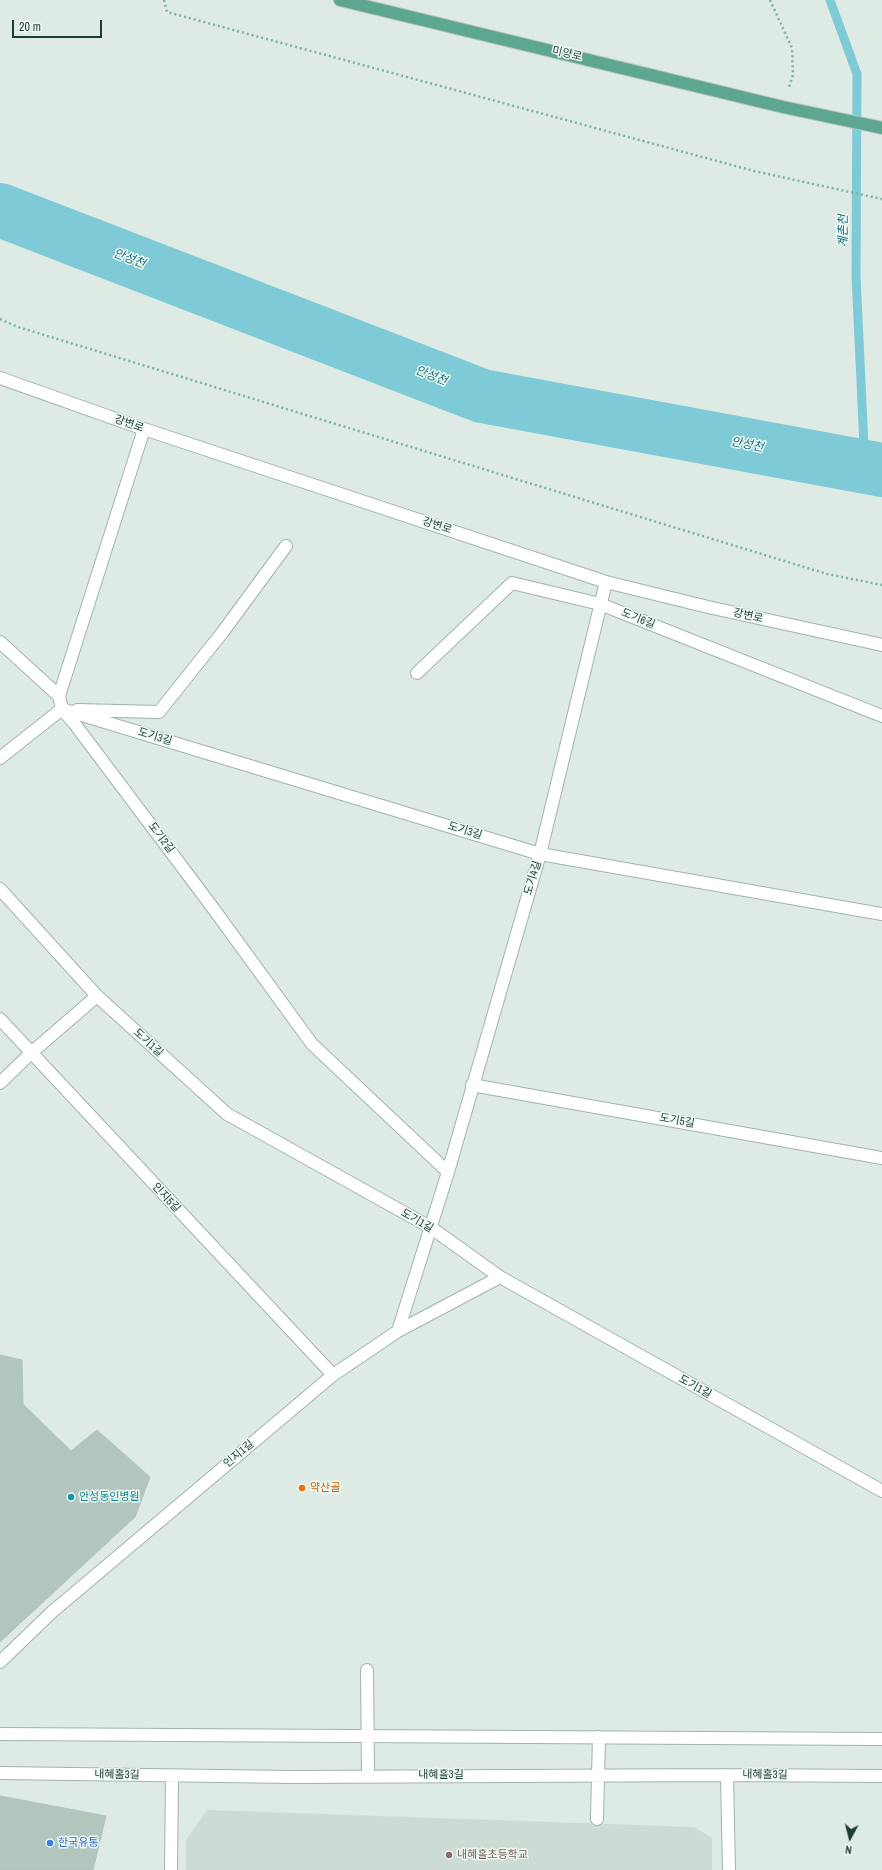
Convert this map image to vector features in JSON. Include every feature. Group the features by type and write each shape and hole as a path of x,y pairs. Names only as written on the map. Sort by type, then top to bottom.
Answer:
{"main road":[{"name":"미양로","path":"340,0 882,128"}],"street":[{"name":"강변로","path":"0,378 144,429 606,582 708,607 882,645"},
{"path":"0,642 59,696 144,429"},
{"name":"도기3길","path":"62,709 159,712 222,633 286,546"},
{"name":"도기4길","path":"398,1331 448,1172 540,854 606,582"},
{"name":"도기6길","path":"417,673 512,583 600,604 882,716"},
{"name":"도기2길","path":"59,696 62,709 206,897 312,1044 448,1172"},
{"path":"0,758 62,709"},
{"name":"도기3길","path":"62,709 540,854"},
{"path":"540,854 882,914"},
{"name":"도기1길","path":"0,888 97,996 227,1114 430,1227 500,1277 882,1491"},
{"path":"0,1083 31,1053 97,996"},
{"name":"인지5길","path":"0,1019 333,1376"},
{"name":"도기5길","path":"472,1085 882,1158"},
{"name":"인지1길","path":"0,1662 52,1612 333,1376 398,1331 500,1277"},
{"path":"367,1670 368,1776"},
{"path":"0,1734 882,1739"},
{"path":"597,1819 600,1737"},
{"name":"내혜홀3길","path":"0,1773 172,1776 727,1774 882,1776"},
{"path":"727,1774 730,1870"},
{"path":"171,1870 172,1776"}],"path":[{"path":"164,0 167,12 754,171 882,199"},
{"path":"770,0 792,48 793,75 789,107"},
{"path":"0,319 18,327 827,574 882,585"}],"shaded area":[{"name":"내혜홀초등학교","path":"207,1810 694,1827 712,1838 712,1870 186,1870 186,1840"}],"building":[{"name":"안성동인병원","path":"0,1355 22,1360 23,1404 71,1451 97,1430 150,1477 135,1517 0,1642"},
{"name":"한국유통","path":"0,1796 106,1816 93,1870 0,1870"}],"waterway":[{"name":"계촌천","path":"830,0 857,74 856,276 865,467"},
{"name":"안성천","path":"0,210 482,396 882,470"}],"place":[{"name":"약산골","path":"302,1488"},
{"name":"안성동인병원","path":"71,1497"},
{"name":"한국유통","path":"50,1843"},
{"name":"내혜홀초등학교","path":"449,1855"}]}
